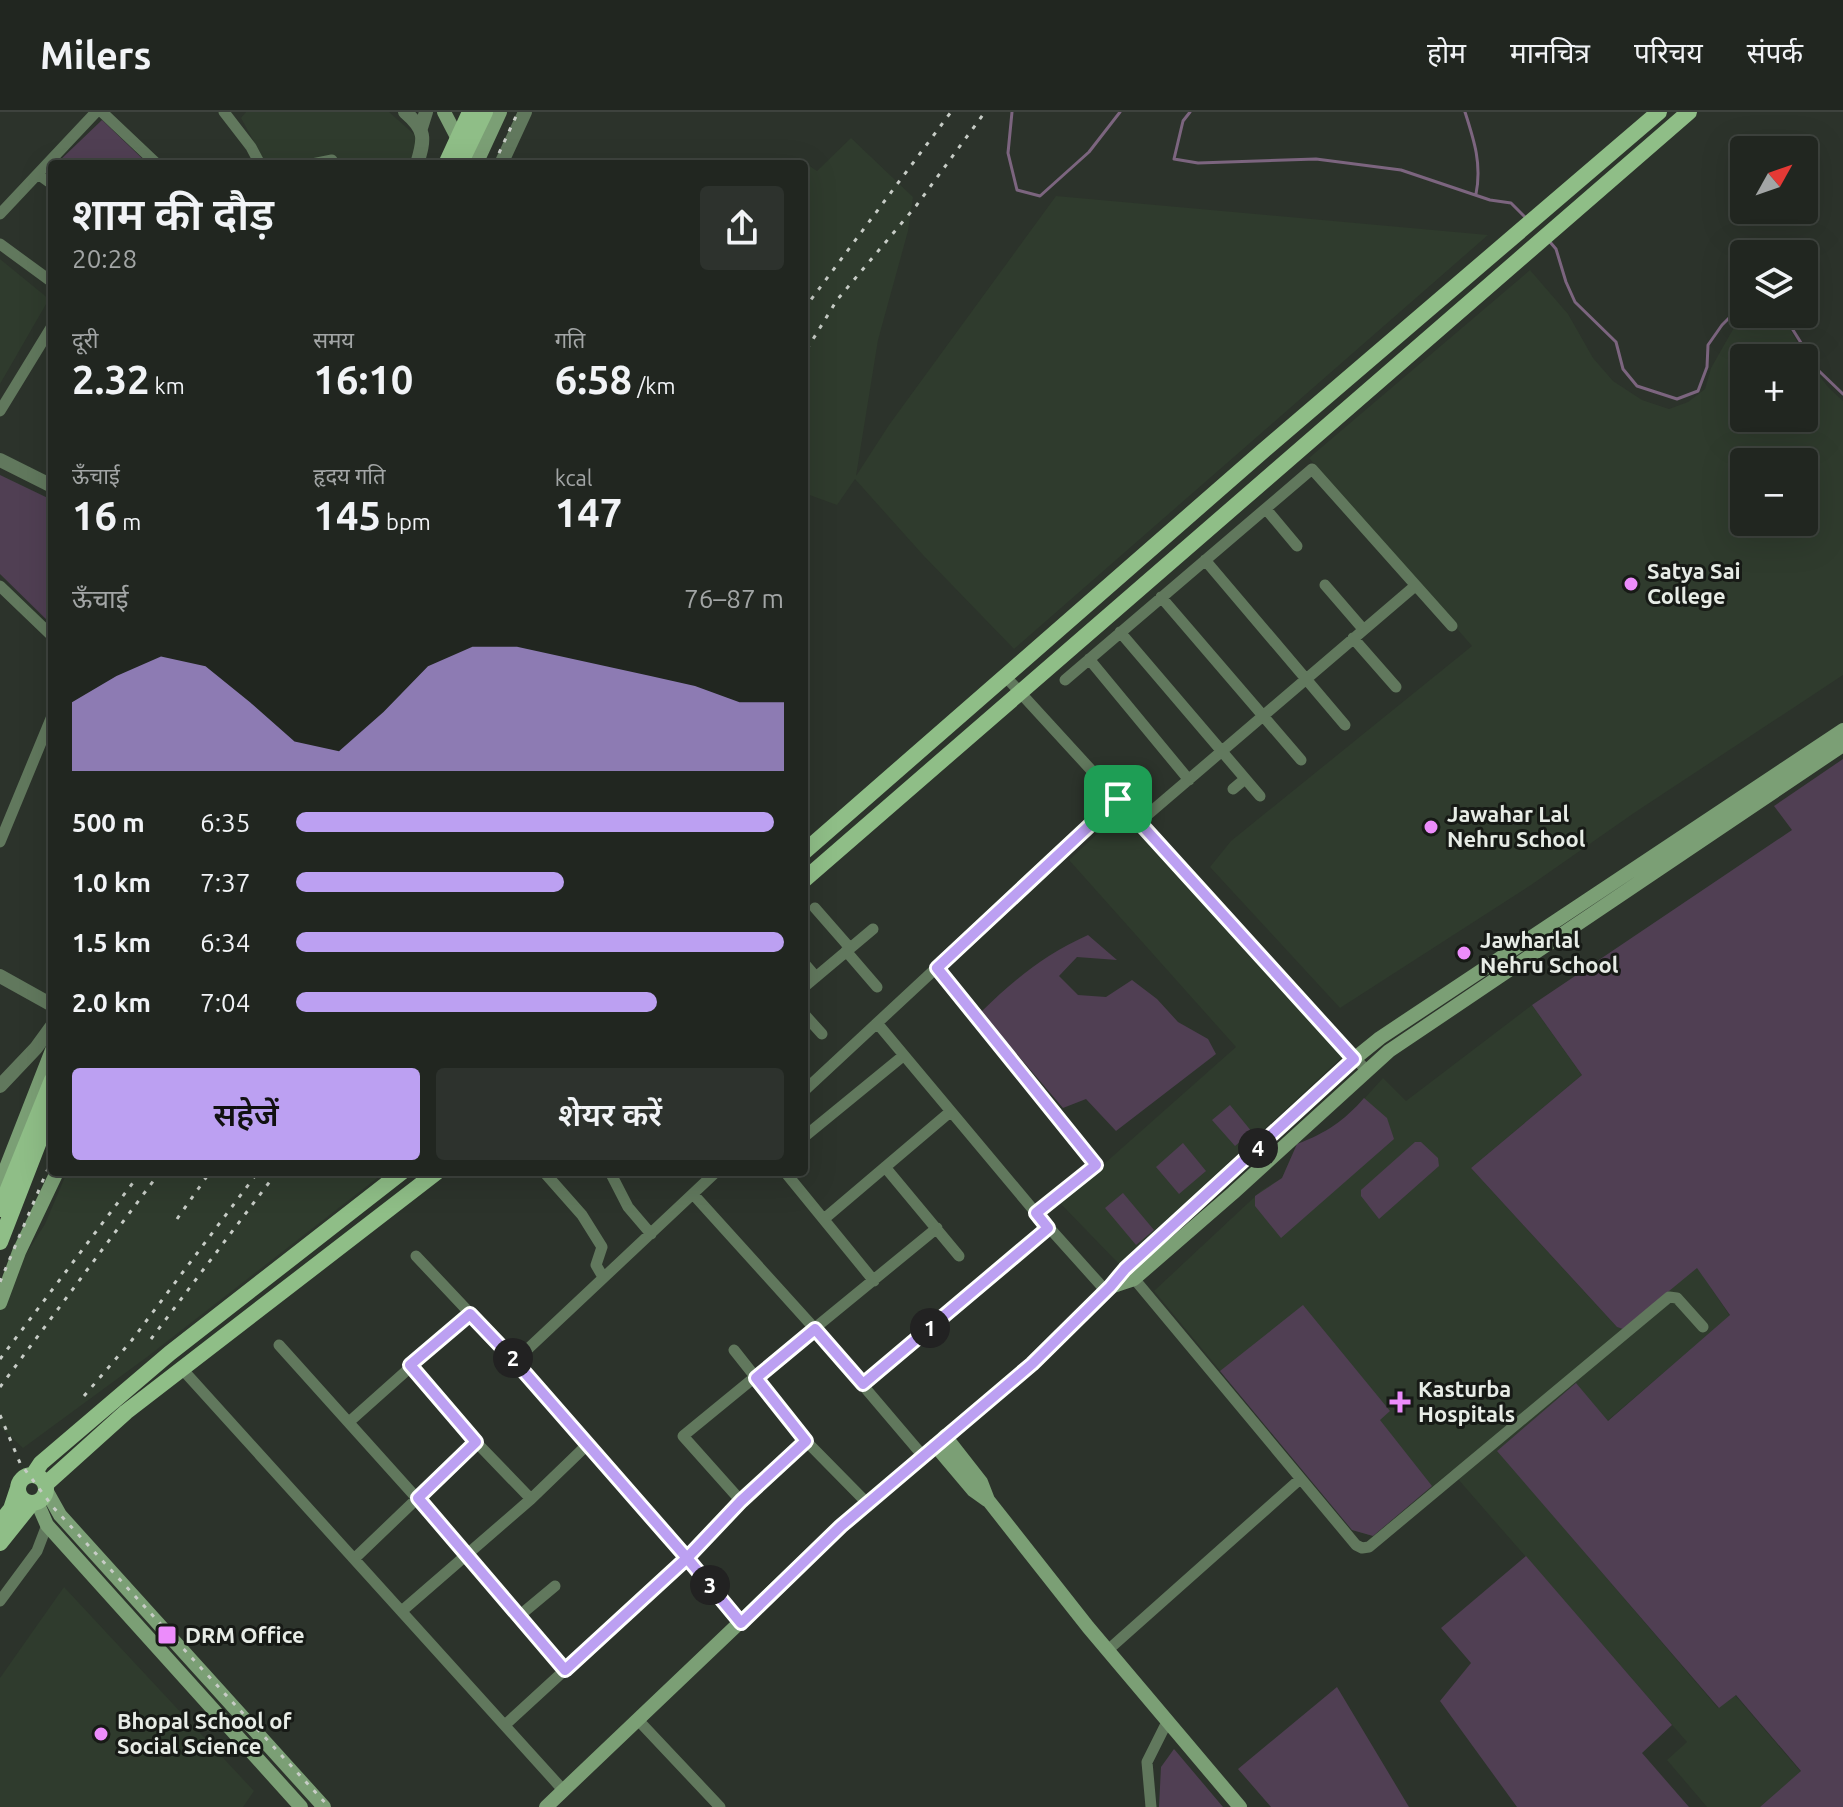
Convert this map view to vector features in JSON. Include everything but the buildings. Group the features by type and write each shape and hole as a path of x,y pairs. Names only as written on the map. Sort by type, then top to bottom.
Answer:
{"main road":[{"path":"444,112 472,160"},
{"path":"450,112 493,138"},
{"path":"448,160 470,112"},
{"path":"808,848 1659,112"},
{"path":"808,877 1689,112"},
{"path":"487,160 497,115"},
{"path":"463,160 497,115"},
{"path":"477,160 493,138"},
{"path":"546,1807 868,1504 1032,1364 1108,1289 1241,1186 1366,1070 1739,808 1843,730"},
{"path":"1129,1274 1230,1174 1380,1038 1843,745"},
{"path":"0,1183 48,1060"},
{"path":"0,1209 48,1090"},
{"path":"0,1242 48,1118"},
{"path":"1230,1174 1241,1186"},
{"path":"0,1303 19,1252 55,1176"},
{"path":"301,1807 47,1525 39,1491 49,1456 170,1353 397,1176"},
{"path":"0,1543 39,1491 126,1412 432,1176"},
{"path":"350,1212 363,1229"},
{"path":"940,1440 973,1490 988,1500 1167,1722 1240,1807"},
{"path":"0,1523 11,1509 25,1477 324,1807"}],"street":[{"path":"51,160 96,112"},
{"path":"102,112 153,160"},
{"path":"226,112 258,160"},
{"path":"405,112 421,128"},
{"path":"418,160 426,112"},
{"path":"503,160 525,112"},
{"path":"0,214 48,163"},
{"path":"38,174 48,181"},
{"path":"0,244 48,279"},
{"path":"0,411 48,333"},
{"path":"0,460 48,484"},
{"path":"1065,680 1312,469 1452,626"},
{"path":"1266,509 1297,546"},
{"path":"1205,560 1345,725"},
{"path":"1325,585 1363,629"},
{"path":"0,586 48,632"},
{"path":"1139,822 1415,586"},
{"path":"1161,597 1301,760"},
{"path":"1120,632 1260,796"},
{"path":"1353,638 1396,687"},
{"path":"1089,659 1189,780"},
{"path":"1005,676 1366,1070"},
{"path":"0,842 48,726"},
{"path":"1233,789 1245,779"},
{"path":"808,1082 877,1023 1118,799"},
{"path":"815,908 877,987"},
{"path":"808,984 873,929"},
{"path":"808,968 816,977"},
{"path":"937,968 1096,1165 1036,1213"},
{"path":"0,976 48,1003"},
{"path":"808,1018 822,1034"},
{"path":"877,1023 1048,1228 1108,1289"},
{"path":"0,1086 48,1032"},
{"path":"808,1134 903,1056"},
{"path":"824,1219 950,1112"},
{"path":"885,1167 959,1256"},
{"path":"548,1176 582,1215 602,1247 596,1265 603,1277"},
{"path":"612,1176 628,1207 651,1234"},
{"path":"515,1361 712,1176"},
{"path":"788,1176 874,1281"},
{"path":"693,1194 815,1329 923,1456"},
{"path":"741,1501 683,1436 937,1228"},
{"path":"863,1384 1048,1228"},
{"path":"416,1256 515,1361 741,1623"},
{"path":"1129,1274 1299,1480 1362,1548 1369,1547 1669,1297 1677,1298 1703,1327"},
{"path":"349,1422 470,1314"},
{"path":"279,1345 418,1498 565,1670"},
{"path":"734,1350 806,1441 868,1504"},
{"path":"410,1365 476,1442 531,1499"},
{"path":"183,1370 564,1791"},
{"path":"505,1725 687,1558 741,1501 806,1441"},
{"path":"354,1559 476,1442"},
{"path":"403,1610 466,1553 593,1450"},
{"path":"1108,1650 1299,1480"},
{"path":"0,1601 37,1551 47,1525"},
{"path":"519,1616 555,1586"},
{"path":"638,1720 718,1806"},
{"path":"1151,1807 1147,1762 1167,1722"}],"shaded area":[{"path":"246,112 389,112 425,144 418,160 264,160 241,118"},
{"path":"102,120 144,160 60,160"},
{"path":"851,138 913,197 908,231 878,340 856,476 889,425 1056,196 1488,235 1014,649 855,479 837,505 808,494 808,165 817,171"},
{"path":"0,259 48,301 0,384"},
{"name":"Satya Sai College","path":"1530,270 1568,314 1593,358 1613,381 1642,400 1669,409 1688,402 1705,389 1711,368 1734,328 1788,328 1791,331 1798,344 1730,344 1730,432 1818,432 1818,374 1843,401 1843,675 1531,885 1340,1008 1210,867 1231,841 1472,646 1309,458"},
{"path":"0,475 48,498 48,621 0,574"},
{"path":"1843,759 1843,1807 1760,1807 1801,1771 1736,1695 1719,1708 1497,1451 1576,1383 1608,1421 1730,1315 1697,1268 1623,1329 1617,1327 1471,1168 1582,1075 1532,1005 1792,830 1774,806"},
{"path":"1121,812 1342,1057 1119,1264 1060,1203 1236,1047 1069,860"},
{"path":"1088,935 1117,960 1077,957 1059,976 1078,995 1106,997 1132,980 1157,999 1178,1022 1208,1039 1216,1054 1116,1131 1086,1099 1063,1108 981,1012 1031,969"},
{"name":"Kasturba Hospitals","path":"1532,1005 1582,1075 1471,1168 1617,1327 1623,1328 1697,1267 1730,1316 1607,1421 1498,1451 1718,1708 1735,1695 1801,1772 1760,1807 1707,1807 1667,1760 1687,1742 1451,1471 1373,1536 1352,1530 1154,1291 1262,1190 1282,1178 1297,1144 1325,1134 1346,1119 1383,1078 1406,1101"},
{"path":"1364,1098 1387,1118 1394,1139 1281,1238 1255,1206 1255,1196 1282,1178 1297,1144 1334,1126"},
{"path":"1230,1105 1252,1132 1235,1146 1212,1120"},
{"path":"1415,1142 1421,1142 1438,1158 1439,1166 1379,1219 1361,1196 1361,1190"},
{"path":"1183,1143 1206,1171 1179,1194 1156,1167"},
{"path":"65,1176 380,1176 147,1357 23,1448 0,1427 0,1295 45,1224"},
{"path":"1123,1193 1154,1230 1136,1245 1105,1208"},
{"path":"1303,1305 1390,1411 1380,1420 1432,1486 1373,1536 1352,1530 1220,1371"},
{"path":"1526,1556 1672,1725 1642,1753 1689,1807 1517,1807 1440,1701 1471,1663 1441,1628"},
{"name":"Bhopal School of Social Science","path":"64,1587 254,1791 243,1807 0,1807 0,1678"},
{"path":"1337,1687 1409,1807 1271,1807 1238,1769"},
{"path":"1174,1749 1223,1807 1159,1807 1161,1767"}],"waterway":[{"path":"1012,112 1008,153 1017,190 1040,196 1089,152 1120,112"},
{"path":"1190,112 1183,121 1174,159 1198,163 1316,159 1401,170 1490,200 1511,203 1525,217"},
{"path":"1465,112 1478,162 1476,194"},
{"path":"1550,242 1556,249 1575,302 1616,342 1623,369 1637,386 1677,399 1698,391 1707,367 1708,345 1730,317"},
{"path":"1792,328 1818,370 1843,394"}],"railway":[{"path":"496,160 518,112"},
{"path":"808,304 951,112"},
{"path":"808,347 837,300 916,206 985,112"},
{"path":"0,1282 48,1168"},
{"path":"0,1359 138,1176"},
{"path":"0,1387 157,1176"},
{"path":"177,1219 207,1176"},
{"path":"84,1396 132,1340 255,1176"},
{"path":"151,1339 274,1176"},
{"path":"0,1415 20,1463 53,1507 329,1807"}],"place":[{"name":"Satya Sai College","path":"1631,584"},
{"name":"Jawahar Lal Nehru School","path":"1431,827"},
{"name":"Jawharlal Nehru School","path":"1464,953"},
{"name":"Kasturba Hospitals","path":"1400,1402"},
{"name":"DRM Office","path":"167,1635"},
{"name":"Bhopal School of Social Science","path":"101,1734"}],"route":[{"path":"1118,799 937,968 1096,1165 1036,1213 1048,1228 863,1384 815,1329 756,1378 806,1441 741,1501 687,1558 470,1314 410,1365 476,1442 418,1498 565,1670 687,1558 741,1623 841,1526 1032,1364 1125,1269 1354,1059 1118,799"}]}
